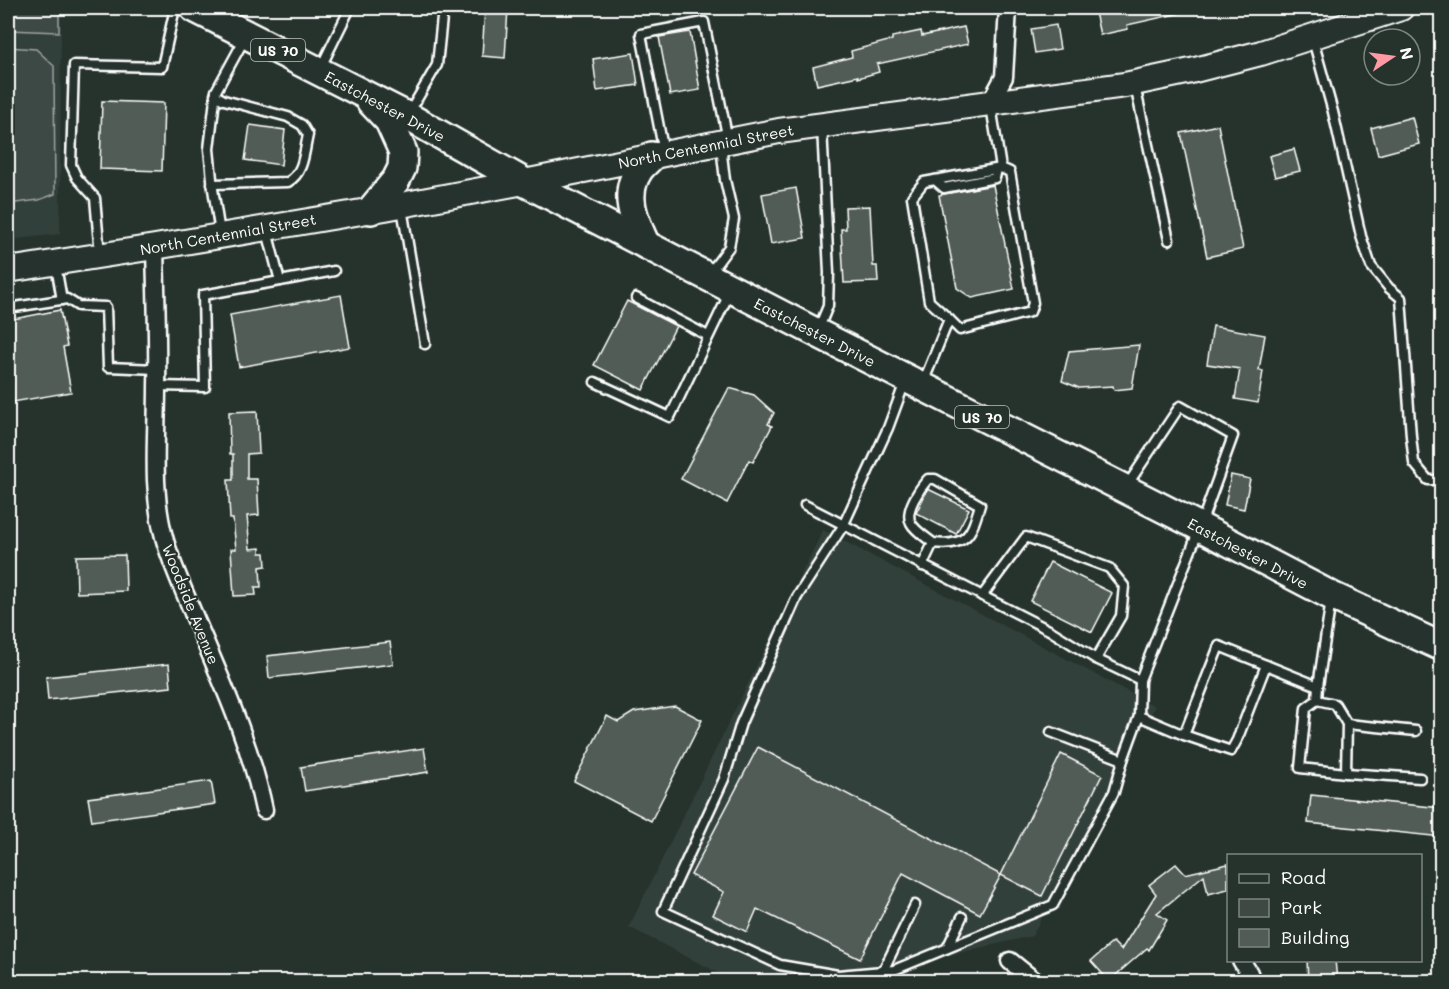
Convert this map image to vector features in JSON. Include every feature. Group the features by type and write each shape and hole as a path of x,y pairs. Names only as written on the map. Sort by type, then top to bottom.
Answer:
{"main road":[{"name":"Eastchester Drive","path":"210,11 247,35 407,116 524,182 707,277 1332,596 1442,647"},
{"path":"361,93 389,121 403,152 402,168 396,180 371,210"},
{"path":"646,245 630,202 632,187 639,169 658,155"}],"street":[{"path":"990,103 1004,77 1008,8"},
{"name":"North Centennial Street","path":"8,270 401,205 779,131 1135,82 1191,71 1261,53 1401,8"},
{"name":"Woodside Avenue","path":"155,247 158,386 156,474 164,537 240,728 256,776 264,810"},
{"path":"1010,961 1036,981"},
{"path":"1242,962 1252,981"}],"lane":[{"path":"100,255 95,198 77,178 71,165 74,65 162,67 175,8"},
{"path":"319,71 350,8"},
{"path":"407,116 437,65 443,8"},
{"path":"658,155 641,34 704,22 724,141 725,180 734,219 729,247 707,277"},
{"path":"220,236 209,149 215,95 247,35"},
{"path":"1312,36 1333,112 1361,236 1371,266 1389,288 1401,298 1414,463 1428,480 1442,480"},
{"path":"1135,82 1169,240"},
{"path":"213,184 288,182 295,177 302,164 308,135 302,125 288,117 224,100 215,95"},
{"path":"990,103 999,168"},
{"path":"817,333 828,306 829,273 822,125"},
{"path":"999,168 1010,172 1033,303 1030,312 960,330 929,301 912,197 924,182 999,168"},
{"path":"401,205 425,344"},
{"path":"266,228 279,281"},
{"path":"56,262 62,300"},
{"path":"158,386 205,387 204,295 334,271"},
{"path":"595,382 670,417 732,289"},
{"path":"636,298 708,336"},
{"path":"8,305 8,308 68,299 78,306 106,307 108,366 157,369"},
{"path":"949,319 888,428 843,526 797,597 741,723 724,779 663,911 780,964 837,975 894,970 1053,905 1114,792 1138,716 1140,680 1233,436 1180,406 1125,489"},
{"path":"928,479 935,479 980,505 971,531 962,540 951,544 933,543 911,525 908,516 911,506 928,479"},
{"path":"805,505 1051,631 1096,658 1140,680"},
{"path":"982,596 1026,537 1109,568 1124,586 1121,616 1096,658"},
{"path":"922,566 933,543"},
{"path":"1317,700 1332,596"},
{"path":"1184,735 1219,646 1318,686"},
{"path":"1138,716 1231,751 1266,665"},
{"path":"1346,773 1347,724 1335,704 1317,700 1306,708 1300,768 1346,773 1420,778"},
{"path":"1347,724 1416,731"},
{"path":"1052,732 1123,760"},
{"path":"883,971 915,905"},
{"path":"947,948 962,917"}],"shaded area":[{"path":"8,8 61,8 60,234 8,240"},
{"path":"823,530 1155,706 1032,936 838,981 736,982 629,927"}],"green space":[{"path":"8,8 59,8 59,32 8,30"},
{"path":"8,47 36,49 54,66 55,194 39,200 8,204"}],"building":[{"path":"485,8 508,8 505,58 482,56"},
{"path":"1117,8 1180,8 1181,13 1127,25 1128,29 1100,35 1095,12"},
{"path":"1056,25 1060,49 1035,53 1031,29"},
{"path":"964,27 968,44 877,64 879,72 817,85 813,67 852,57 851,51 892,40 892,37 921,31 922,36"},
{"path":"690,32 700,90 670,95 659,37"},
{"path":"633,53 638,85 597,91 593,59"},
{"path":"102,101 164,103 162,171 100,169"},
{"path":"1412,117 1419,144 1378,155 1371,128"},
{"path":"250,125 285,130 281,165 245,160"},
{"path":"1218,125 1243,249 1207,257 1181,133"},
{"path":"1294,149 1300,171 1275,177 1269,156"},
{"path":"993,185 1014,289 972,298 957,288 939,195"},
{"path":"796,188 805,238 771,244 762,194"},
{"path":"870,206 873,266 877,266 878,282 844,283 841,229 846,229 845,207"},
{"path":"341,295 350,347 239,367 230,315"},
{"path":"627,301 676,326 643,390 594,365"},
{"path":"60,310 67,346 63,347 71,392 13,402 8,375 8,320"},
{"path":"1213,326 1265,335 1259,370 1263,371 1258,403 1235,399 1240,369 1207,364"},
{"path":"1139,345 1132,388 1114,390 1113,386 1079,388 1062,381 1069,351"},
{"path":"729,388 754,395 774,413 768,424 772,426 753,462 749,460 727,503 681,479"},
{"path":"257,411 259,453 247,454 247,479 257,479 259,515 247,516 250,549 260,548 260,553 265,553 266,566 260,567 261,587 255,587 256,595 234,596 231,549 236,549 233,519 230,519 228,480 233,480 229,412"},
{"path":"1231,475 1250,479 1244,509 1225,505"},
{"path":"928,489 969,509 956,534 916,513"},
{"path":"125,555 126,591 77,593 76,556"},
{"path":"1050,562 1112,593 1092,632 1030,601"},
{"path":"390,642 393,664 269,678 267,656"},
{"path":"169,664 171,687 48,700 46,677"},
{"path":"675,706 702,720 651,821 574,781 607,716 618,722 634,712"},
{"path":"758,747 1001,875 980,914 903,873 860,959 757,909 747,932 713,915 724,892 691,875"},
{"path":"424,748 428,772 305,791 301,767"},
{"path":"1061,754 1102,775 1042,896 1001,875"},
{"path":"211,781 215,804 92,821 88,798"},
{"path":"1311,795 1442,808 1442,837 1308,823"},
{"path":"1176,864 1185,874 1227,864 1227,889 1208,894 1204,875 1157,913 1167,920 1149,950 1147,948 1109,981 1091,961 1113,942 1121,950 1156,894 1149,885"},
{"path":"1307,962 1335,962 1337,981 1308,981"}]}
